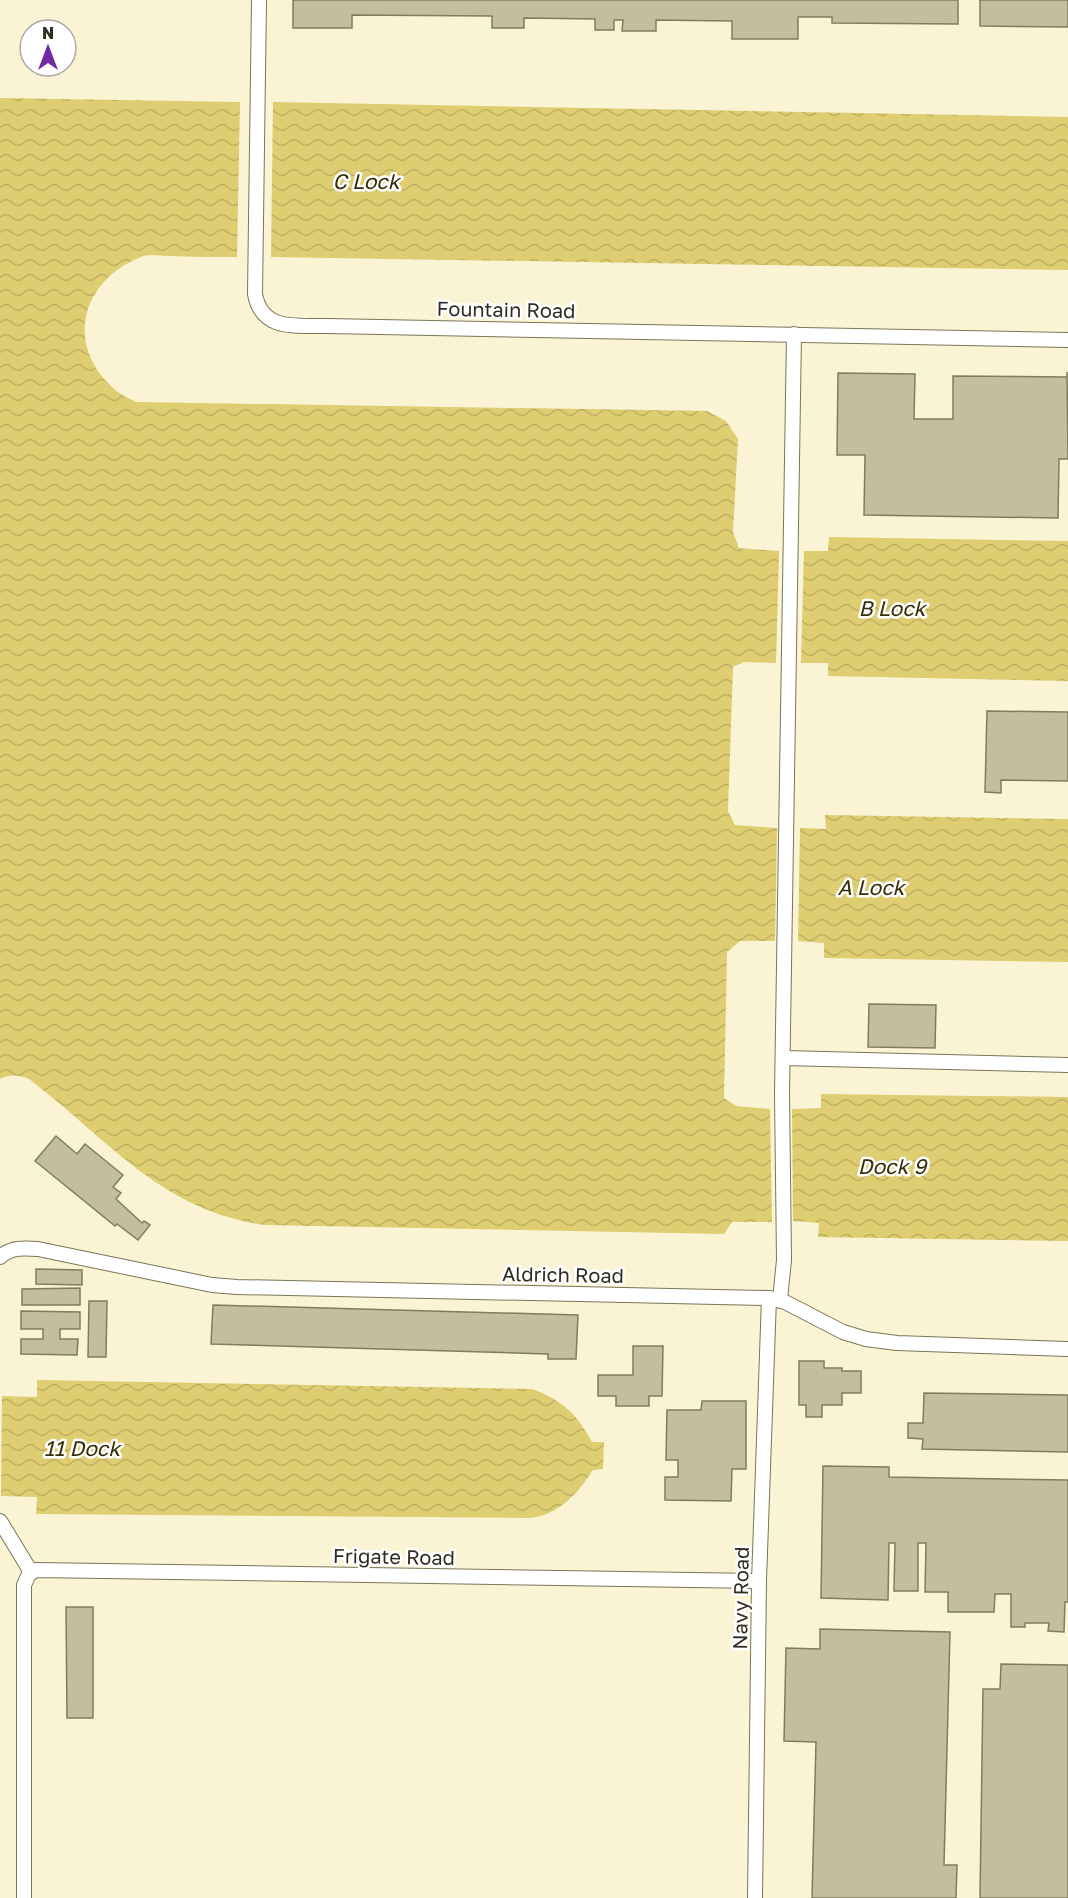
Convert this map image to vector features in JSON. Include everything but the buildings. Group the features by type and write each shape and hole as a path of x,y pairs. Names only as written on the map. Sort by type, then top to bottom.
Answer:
{"lane":[{"name":"Fountain Road","path":"259,0 255,294 258,308 267,318 281,323 339,326 1068,340"},
{"name":"Navy Road","path":"755,1898 759,1581 775,1299 783,1281 782,1109 794,334"},
{"path":"783,1058 1068,1065"},
{"name":"Aldrich Road","path":"0,1257 19,1248 51,1251 198,1282 237,1287 775,1299 800,1308 843,1332 866,1339 897,1343 1068,1349"},
{"path":"0,1521 30,1573 24,1585 24,1898"},
{"name":"Frigate Road","path":"30,1573 39,1570 759,1581"}],"water":[{"path":"0,98 240,102 237,257 151,255 141,257 121,267 105,281 93,297 86,315 85,333 88,352 98,371 115,390 136,402 707,411 726,421 738,439 733,532 739,548 779,551 776,663 744,662 733,667 728,811 735,825 777,828 775,941 740,941 727,952 724,1098 736,1106 770,1109 772,1222 732,1222 724,1234 265,1225 228,1217 195,1205 137,1169 29,1079 7,1076 0,1079"},
{"name":"C Lock","path":"273,102 1068,117 1068,270 271,257"},
{"name":"B Lock","path":"829,537 1068,541 1068,681 828,676 828,663 801,663 804,551 828,551"},
{"name":"A Lock","path":"825,815 1068,819 1068,962 824,958 824,943 798,941 800,828 826,829"},
{"name":"Dock 9","path":"821,1094 1068,1097 1068,1241 818,1237 819,1223 793,1221 792,1109 821,1108"},
{"name":"11 Dock","path":"37,1380 532,1389 552,1398 568,1409 581,1423 592,1442 604,1442 603,1469 593,1470 574,1495 559,1508 530,1518 36,1514 37,1497 1,1496 2,1396 37,1397"}]}
